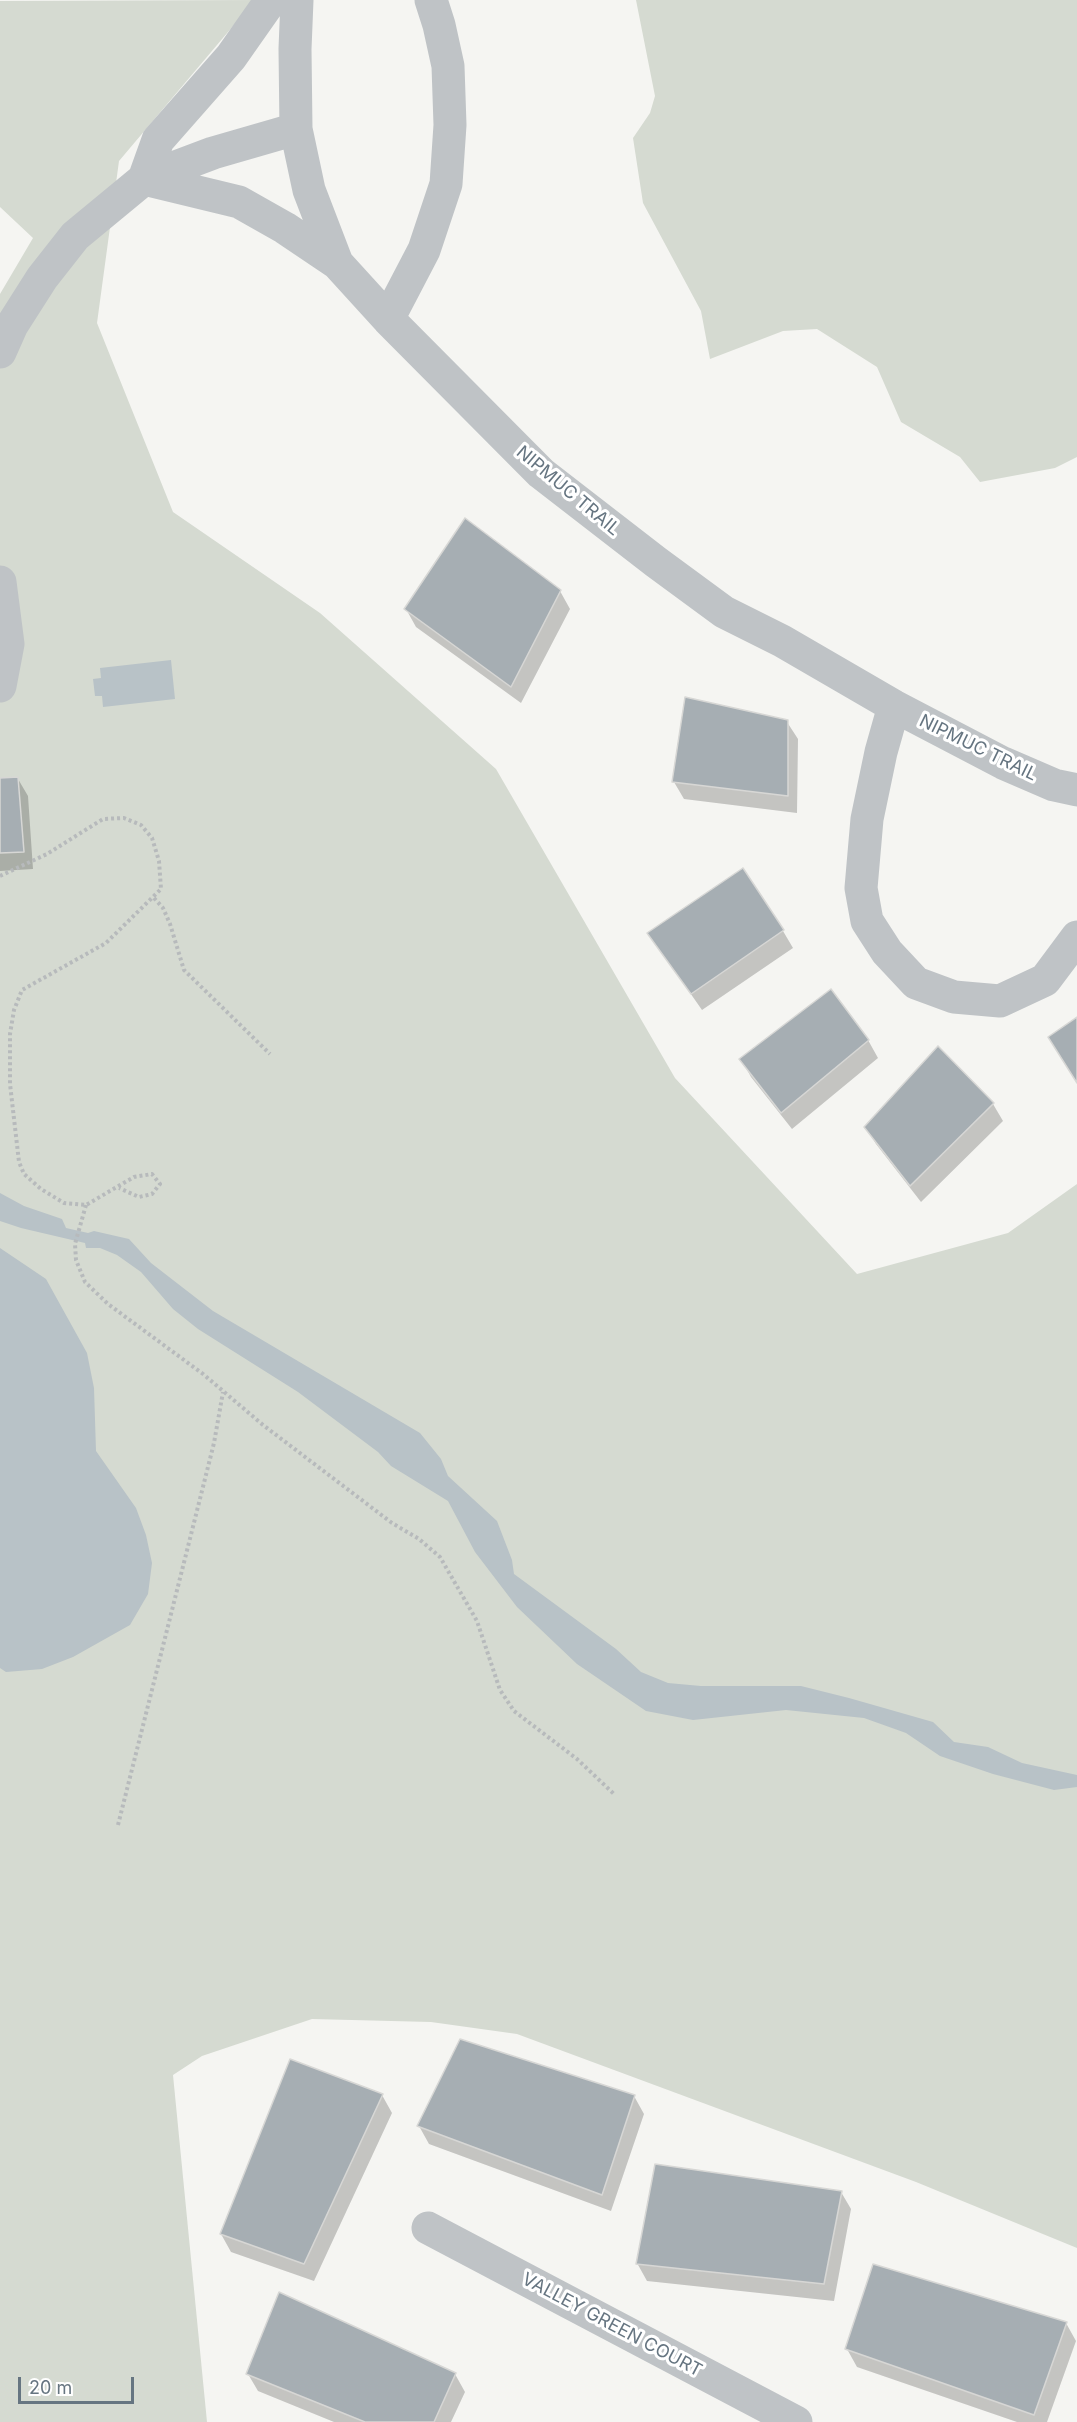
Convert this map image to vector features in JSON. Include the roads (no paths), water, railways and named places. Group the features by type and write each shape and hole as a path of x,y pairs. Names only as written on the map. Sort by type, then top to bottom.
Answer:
{"street":[{"path":"144,179 158,140 231,57 271,0"},
{"name":"NIPMUC TRAIL","path":"297,0 296,129 309,190 337,263 388,319 541,473 647,556 724,612 782,640 894,706 1003,763 1054,785 1077,790"},
{"path":"388,319 424,250 447,184 450,125 448,66 431,0"},
{"path":"0,352 12,325 42,278 75,236 144,179 213,153 296,129"},
{"path":"144,179 239,202 285,228 337,263"},
{"path":"0,582 8,644 0,686"},
{"path":"894,706 881,752 867,819 861,888 867,921 886,952 916,983 954,997 1000,1001 1045,980 1077,937"},
{"name":"VALLEY GREEN COURT","path":"428,2228 796,2422"}]}
